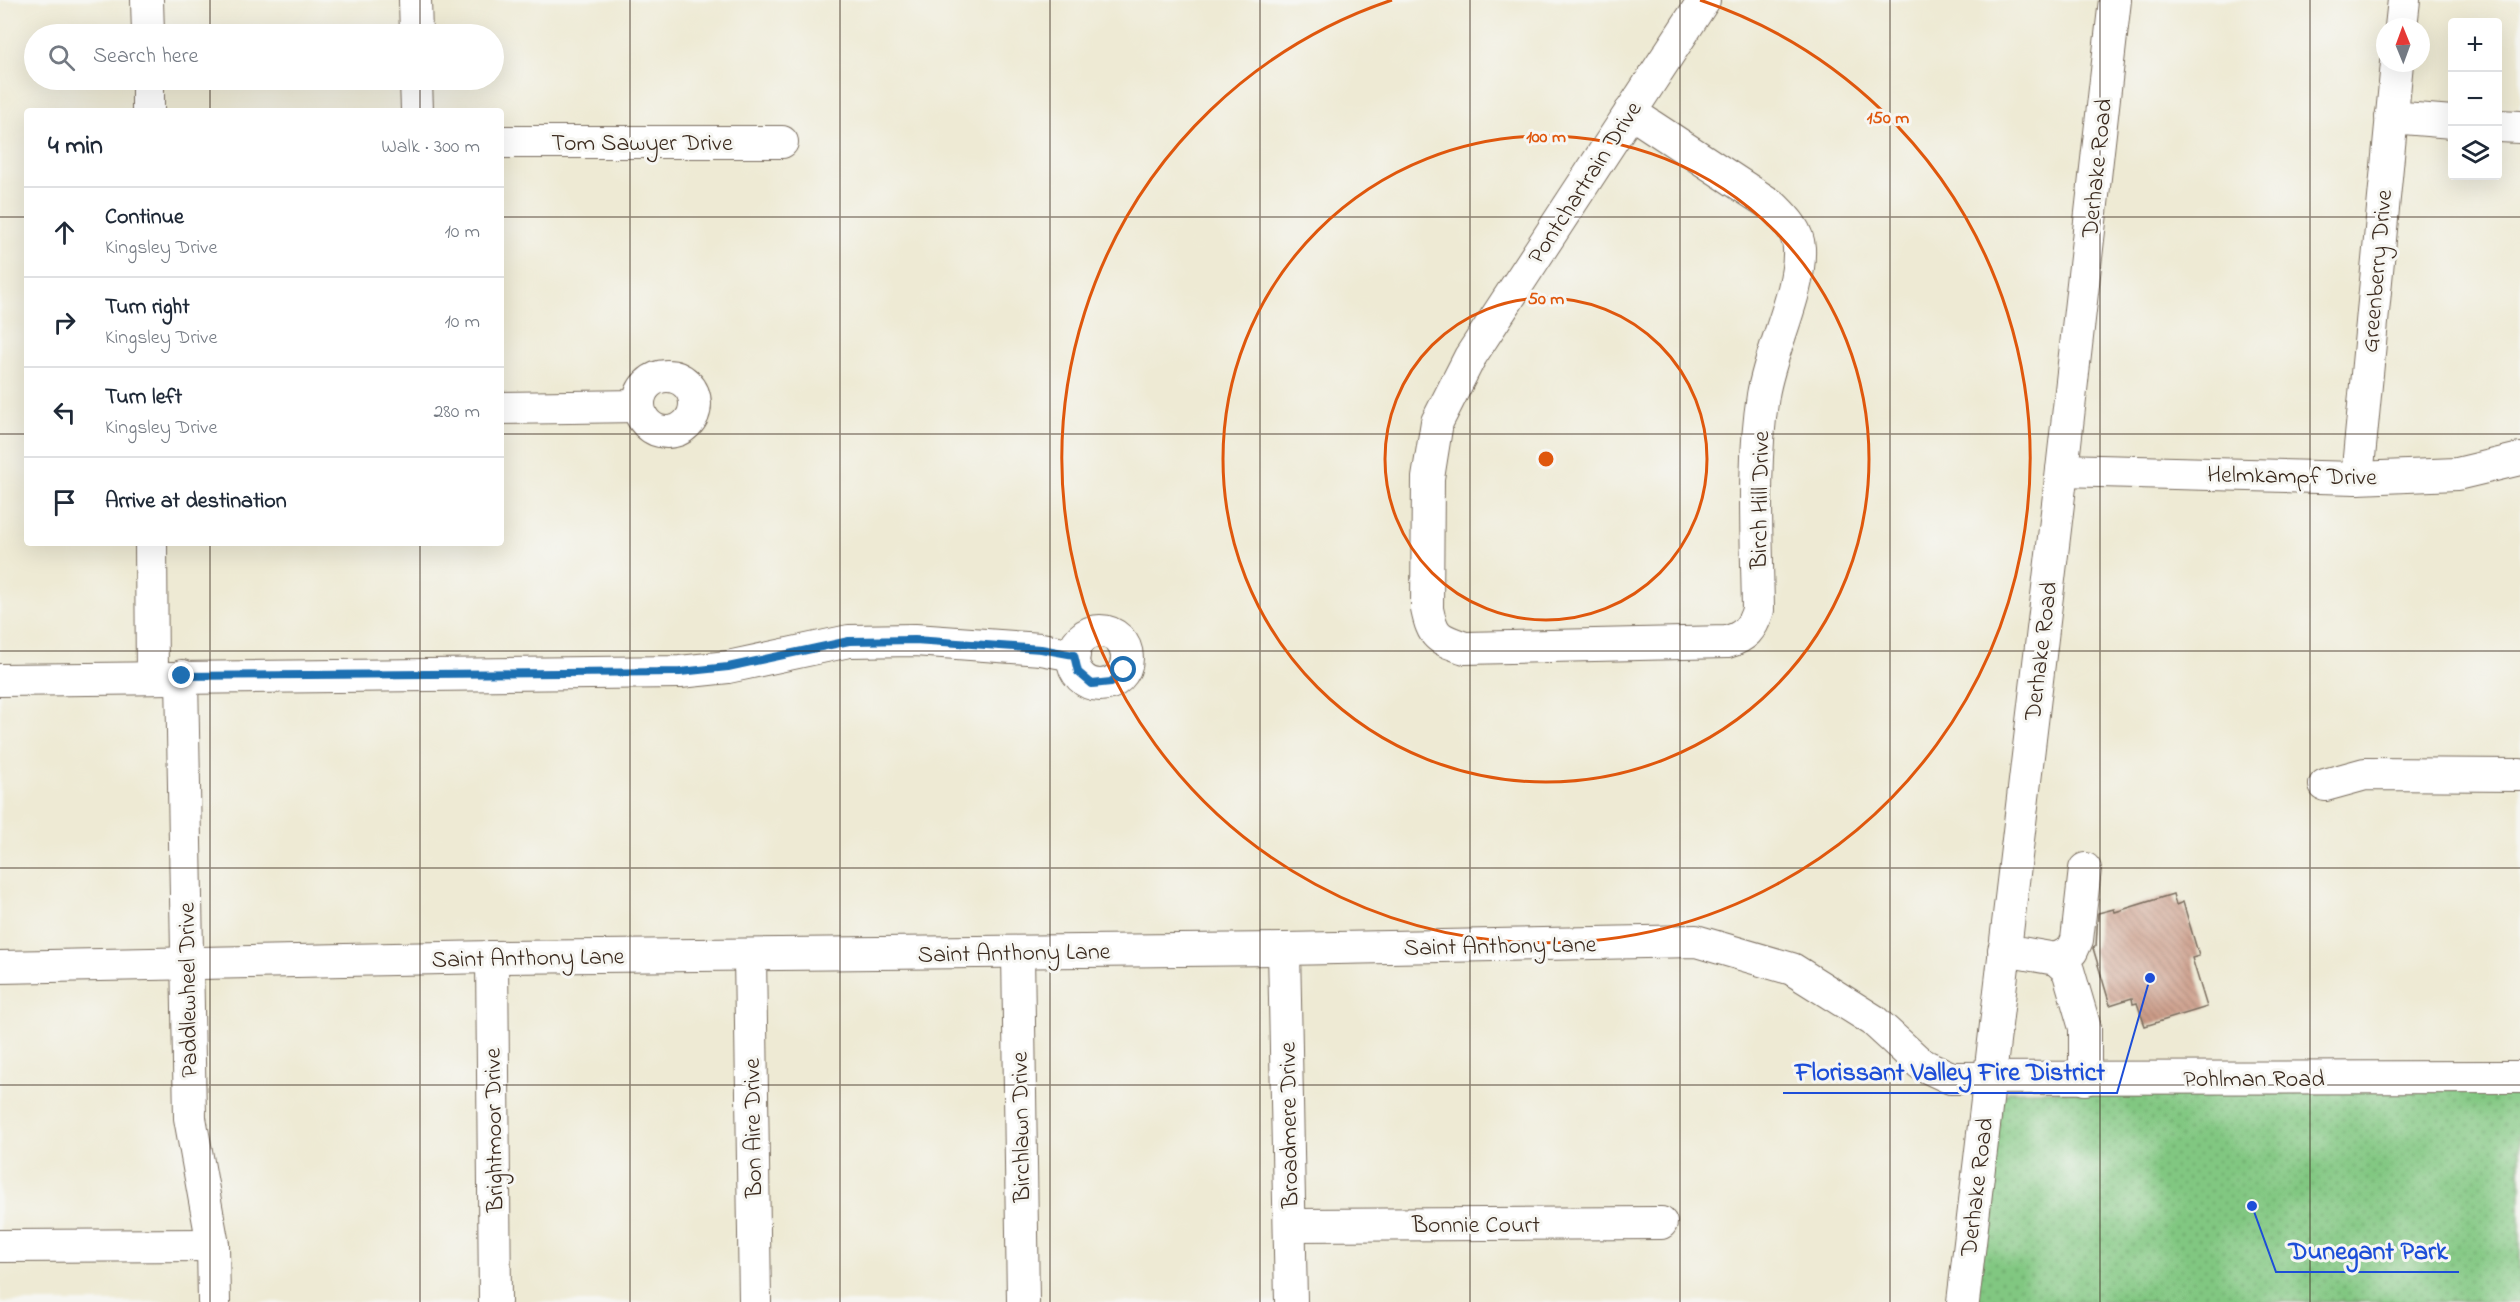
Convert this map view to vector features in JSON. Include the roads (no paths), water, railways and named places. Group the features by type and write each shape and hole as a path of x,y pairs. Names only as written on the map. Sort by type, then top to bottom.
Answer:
{"street":[{"path":"147,0 148,24"},
{"path":"415,0 416,24"},
{"name":"Pontchartrain Drive","path":"1427,609 1428,478 1437,422 1470,357 1704,0"},
{"name":"Derhake Road","path":"1963,1302 2062,470 2115,0"},
{"path":"2402,18 2404,0"},
{"name":"Greenberry Drive","path":"2356,478 2396,72"},
{"path":"148,90 148,108"},
{"path":"416,90 417,108"},
{"name":"Birch Hill Drive","path":"1427,609 1431,629 1446,642 1465,648 1727,642 1741,638 1753,626 1758,610 1757,438 1773,351 1798,274 1799,245 1792,226 1773,206 1630,112"},
{"path":"2391,117 2448,122"},
{"path":"2502,126 2520,128"},
{"name":"Tom Sawyer Drive","path":"504,142 782,142"},
{"path":"504,408 639,406"},
{"name":"Helmkampf Drive","path":"2062,470 2356,478 2457,474 2520,459"},
{"path":"151,546 152,677"},
{"path":"0,680 182,676 680,672 728,667 849,641 915,640 1041,649 1074,655"},
{"name":"Paddlewheel Drive","path":"182,676 190,1118 213,1245 214,1302"},
{"path":"2325,784 2364,774 2520,775"},
{"path":"2056,959 2072,951 2077,940 2085,869"},
{"name":"Saint Anthony Lane","path":"0,967 492,957 1284,949 1696,941 1792,969 1873,1020 1921,1064 1951,1078 1989,1079"},
{"name":"Broadmere Drive","path":"1284,949 1292,1302"},
{"path":"2004,950 2056,959 2068,970 2085,1028 2085,1079"},
{"name":"Birchlawn Drive","path":"1018,952 1023,1302"},
{"name":"Bon Aire Drive","path":"750,955 754,1302"},
{"name":"Brightmoor Drive","path":"492,957 495,1302"},
{"name":"Pohlman Road","path":"1989,1079 2520,1077"},
{"name":"Bonnie Court","path":"1290,1226 1661,1223"},
{"path":"0,1246 213,1245"}],"place":[{"name":"Florissant Valley Fire District","path":"2150,978"},
{"name":"Dunegant Park","path":"2252,1206"}]}
